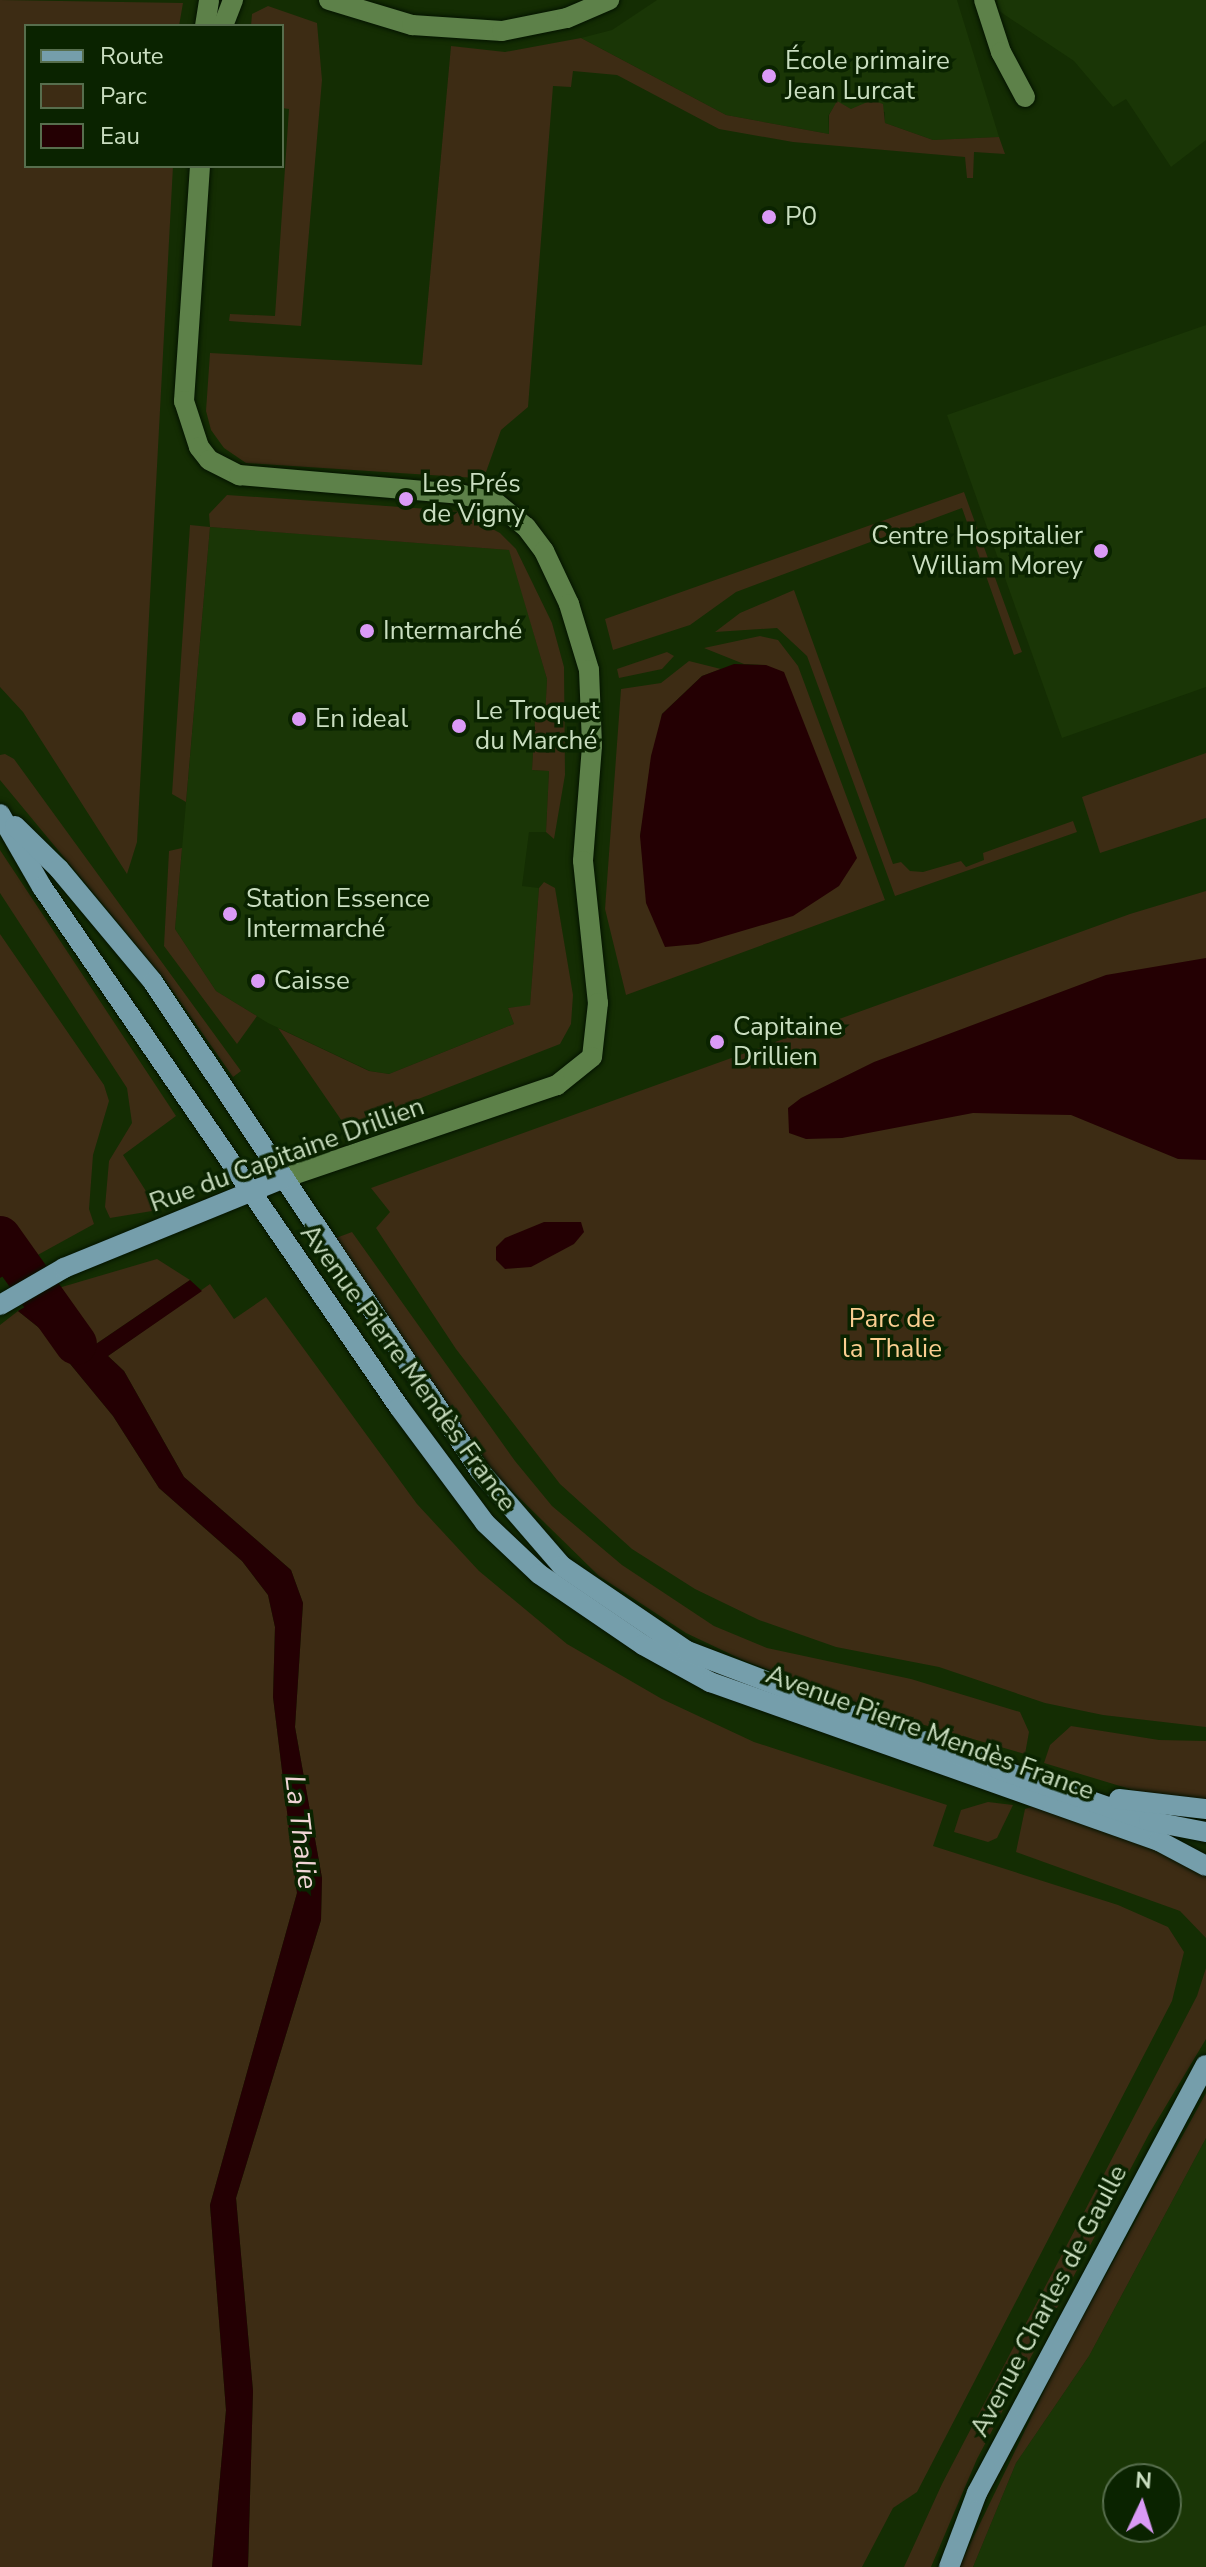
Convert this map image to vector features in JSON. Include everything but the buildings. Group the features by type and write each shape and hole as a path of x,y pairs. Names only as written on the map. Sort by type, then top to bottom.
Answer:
{"main road":[{"name":"Avenue Pierre Mendès France","path":"0,813 59,869 153,982 480,1471 562,1566 687,1651 998,1769 1149,1821 1206,1832"},
{"name":"Avenue Pierre Mendès France","path":"0,813 42,887 459,1490 539,1574 643,1645 710,1682 1159,1841 1206,1866"},
{"name":"Rue du Capitaine Drillien","path":"0,1305 113,1247 284,1178"},
{"path":"998,1769 1139,1804 1206,1809"},
{"name":"Avenue Charles de Gaulle","path":"949,2567 990,2468 1206,2065"}],"street":[{"path":"205,24 209,0"},
{"path":"224,24 233,0"},
{"path":"329,0 412,25 490,31 567,18 609,0"},
{"path":"984,0 1001,52 1025,97"},
{"name":"Rue du Capitaine Drillien","path":"200,168 184,401 191,434 209,460 226,471 253,478 459,494 495,502 526,527 569,604 589,670 591,699 583,861 598,1003 592,1057 557,1085 284,1178"}],"shaded area":[{"name":"École primaire Jean Lurcat","path":"657,0 957,0 999,137 933,140 885,123 885,112 851,109 837,102 828,116 829,134 726,115 581,38 612,30"},
{"path":"997,0 1206,0 1206,140 1171,167 1126,99 1113,107 1074,61 999,11"},
{"name":"Centre Hospitalier William Morey","path":"1206,325 1206,687 1062,738 947,415"},
{"path":"210,527 510,550 547,679 545,719 535,720 532,770 549,771 546,832 529,832 522,886 539,888 530,1006 508,1008 514,1024 389,1074 370,1071 268,1023 216,991 175,929"},
{"path":"1206,2138 1206,2567 973,2567 1016,2463 1089,2356"}],"green space":[{"path":"0,0 183,3 179,24 24,24 24,168 173,168 137,842 127,874 23,712 0,687"},
{"path":"268,6 317,23 322,80 301,326 229,321 230,314 275,316 289,109 284,108 284,24 251,24 252,14"},
{"path":"581,38 726,115 829,134 829,115 837,101 851,109 872,100 883,104 885,123 933,140 999,137 1005,154 974,152 973,178 967,178 965,157 793,142 719,129 617,75 573,71 571,87 553,86 528,407 501,430 486,472 476,478 246,463 224,448 211,430 206,411 210,353 422,365 451,46 505,52"},
{"path":"964,492 1022,652 1014,655 962,508 736,592 690,625 613,650 605,619"},
{"path":"227,495 458,511 500,533 516,549 552,623 564,667 565,775 554,839 546,832 549,771 532,770 535,719 545,719 547,679 509,550 210,527 209,514"},
{"path":"190,525 210,527 186,802 172,794"},
{"path":"794,590 893,864 901,862 910,871 923,872 961,861 966,867 984,860 983,853 1073,821 1077,832 895,896 807,656 777,628 715,632 740,613"},
{"path":"760,636 778,640 798,666 885,900 626,995 605,909 621,689 661,683 689,661 721,669 702,676 662,714 640,836 766,665 744,664 704,648"},
{"path":"667,652 674,656 662,669 619,678 617,669"},
{"path":"1206,753 1206,818 1100,853 1082,797"},
{"path":"0,755 14,759 241,1071 233,1077 163,977 0,780"},
{"path":"182,848 175,929 216,991 257,1016 237,1044 164,946 169,851"},
{"path":"0,850 176,1116 123,1155 158,1210 110,1218 105,1207 109,1161 132,1123 127,1088 0,893"},
{"path":"544,882 555,888 573,995 571,1024 560,1044 346,1127 278,1028 369,1071 389,1074 514,1024 508,1008 530,1005 539,888"},
{"name":"Parc de la Thalie","path":"1206,891 1206,1727 1103,1715 1045,1703 939,1667 836,1647 759,1620 695,1589 632,1549 560,1484 456,1349 376,1228 390,1212 371,1188 1130,914"},
{"path":"0,934 104,1085 109,1101 93,1155 89,1209 94,1224 34,1257 0,1223"},
{"path":"352,1232 515,1461 552,1506 622,1565 714,1626 767,1648 911,1679 1020,1712 1029,1732 1025,1754 893,1716 745,1661 686,1633 599,1576 498,1477 463,1429 339,1247 336,1238"},
{"path":"157,1259 190,1280 96,1344 55,1289"},
{"path":"210,1284 234,1319 266,1297 417,1504 479,1571 567,1644 662,1699 754,1742 947,1805 933,1846 1118,1905 1168,1927 1184,1952 1172,2001 917,2492 893,2508 862,2567 248,2567 253,2391 236,2198 321,1920 322,1878 295,1727 303,1603 291,1570 184,1477 124,1371 108,1356"},
{"path":"18,1311 43,1331 113,1416 159,1488 242,1561 268,1595 275,1627 273,1697 297,1893 210,2205 226,2410 212,2567 0,2567 0,1325"},
{"path":"1071,1726 1159,1740 1206,1741 1206,1799 1153,1796 1044,1763 1050,1745"},
{"path":"988,1802 1013,1805 997,1838 988,1842 954,1832 961,1810"},
{"path":"1034,1806 1142,1842 1206,1874 1206,1938 1180,1911 1016,1852 1025,1809"},
{"path":"1206,1968 1206,2039 1149,2134 977,2459 931,2567 904,2567 942,2484 1197,1996"},
{"path":"1206,2093 1206,2138 1089,2356 1016,2463 973,2567 959,2567 1058,2362"}],"water":[{"path":"734,664 766,665 784,672 857,858 839,886 793,916 698,944 665,947 646,903 640,836 651,756 662,714 702,676"},
{"path":"1206,958 1206,1160 1178,1159 1071,1115 973,1113 842,1138 806,1139 789,1133 788,1108 801,1098 874,1062 1106,975"},
{"path":"544,1222 581,1222 584,1232 574,1244 531,1267 505,1269 496,1260 496,1247 505,1238"},
{"path":"0,1223 34,1257 0,1278"},
{"path":"190,1280 202,1291 108,1356 124,1371 184,1477 291,1570 303,1603 295,1727 322,1878 321,1920 236,2198 253,2391 248,2567 212,2567 226,2410 210,2205 297,1893 273,1697 275,1627 268,1595 242,1561 159,1488 113,1416 43,1331 18,1311 55,1289 96,1344"}],"waterway":[{"name":"La Thalie","path":"0,1237 76,1344"}],"place":[{"name":"École primaire Jean Lurcat","path":"769,76"},
{"name":"P0","path":"769,217"},
{"name":"Les Prés de Vigny","path":"406,499"},
{"name":"Centre Hospitalier William Morey","path":"1101,551"},
{"name":"Intermarché","path":"367,631"},
{"name":"En ideal","path":"299,719"},
{"name":"Le Troquet du Marché","path":"459,726"},
{"name":"Station Essence Intermarché","path":"230,914"},
{"name":"Caisse","path":"258,981"},
{"name":"Capitaine Drillien","path":"717,1042"}]}
